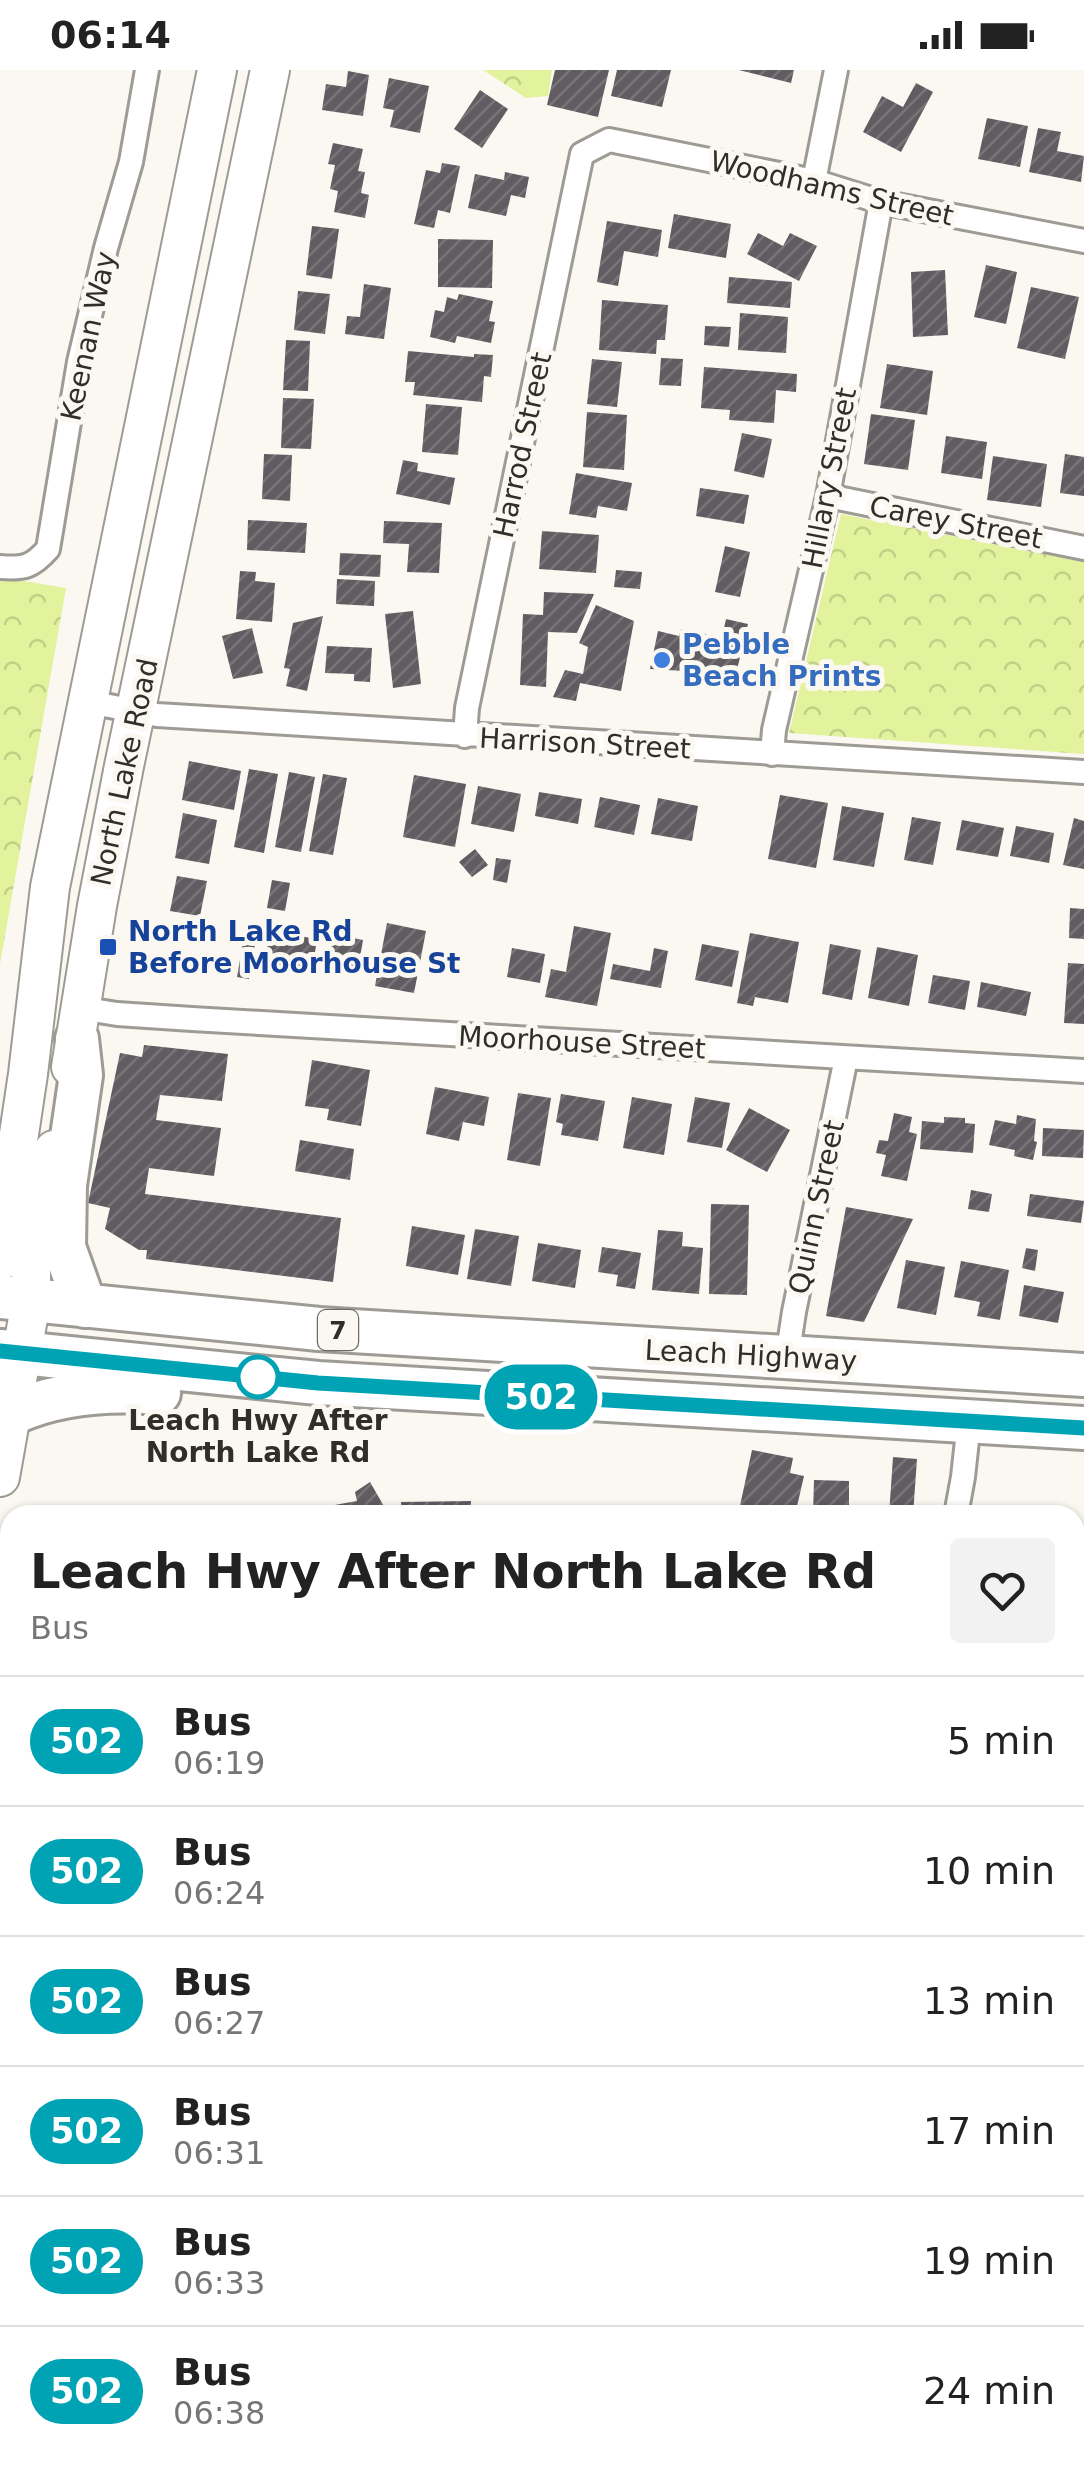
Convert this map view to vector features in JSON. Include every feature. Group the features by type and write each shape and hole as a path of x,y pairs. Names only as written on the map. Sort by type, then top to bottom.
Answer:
{"highway":[{"path":"78,1024 81,1075 64,1186 64,1247 85,1306"},
{"name":"Leach Highway","path":"16,1299 319,1329 1084,1374"},
{"path":"588,1399 592,1346"},
{"name":"Leach Highway","path":"11,1352 268,1378 1084,1428"},
{"path":"13,1412 41,1402 114,1390 226,1398 268,1378"}],"main road":[{"name":"North Lake Road","path":"2,1236 28,1074 50,886 218,70"},
{"name":"North Lake Road","path":"0,1477 13,1412 11,1352 16,1299 31,1259 78,1024 97,906 270,70"}],"street":[{"name":"Keenan Way","path":"0,567 20,569 38,561 48,549 78,362 131,162 147,70"},
{"path":"814,181 836,70"},
{"name":"Woodhams Street","path":"582,154 608,140 814,181 882,202 1084,241"},
{"name":"Harrod Street","path":"466,736 467,708 582,154"},
{"name":"Hillary Street","path":"772,754 774,730 828,496 882,202"},
{"name":"Carey Street","path":"828,496 1084,548"},
{"name":"Harrison Street","path":"88,702 157,716 1084,772"},
{"name":"Moorhouse Street","path":"78,1024 117,1014 1084,1071"},
{"name":"Quinn Street","path":"788,1358 846,1058"},
{"path":"958,1505 969,1422"}],"green space":[{"path":"483,70 552,70 548,96 526,98"},
{"path":"841,514 1084,562 1084,754 789,733"},
{"path":"0,577 66,588 0,964"}],"building":[{"path":"555,70 609,70 598,117 547,105"},
{"path":"617,70 671,70 662,107 611,96"},
{"path":"739,70 794,70 791,83"},
{"path":"348,71 369,75 363,116 322,110 326,84 346,87"},
{"path":"389,78 429,86 420,133 390,127 394,110 383,108"},
{"path":"916,83 933,92 901,152 863,132 882,96 903,107"},
{"path":"480,90 508,109 482,148 454,129"},
{"path":"987,118 1028,126 1020,167 978,159"},
{"path":"1038,128 1061,132 1057,151 1084,156 1081,182 1029,172"},
{"path":"333,143 363,149 358,171 365,172 361,193 369,195 365,218 334,212 338,191 330,189 335,165 328,164"},
{"path":"442,163 460,166 450,213 438,210 434,228 414,224 426,170 440,173"},
{"path":"505,172 529,177 525,198 511,195 506,216 468,208 475,174 504,180"},
{"path":"674,214 731,224 726,258 668,248"},
{"path":"607,221 662,230 658,257 624,251 618,286 597,282"},
{"path":"312,226 339,229 332,279 306,275"},
{"path":"758,233 783,246 790,233 817,246 799,281 747,254"},
{"path":"438,239 493,240 492,288 438,287"},
{"path":"986,265 1017,272 1006,324 974,317"},
{"path":"945,270 948,335 913,337 911,272"},
{"path":"729,277 792,282 790,308 727,303"},
{"path":"364,284 391,288 384,339 345,334 347,316 360,317"},
{"path":"1031,287 1079,297 1065,359 1017,348"},
{"path":"298,291 330,294 325,334 294,330"},
{"path":"459,294 493,301 489,321 495,322 491,343 457,336 455,343 430,337 435,310 444,312 447,297 457,300"},
{"path":"602,300 668,305 665,340 657,340 656,354 599,350"},
{"path":"740,313 788,317 786,353 738,350"},
{"path":"705,326 731,327 729,347 704,345"},
{"path":"286,340 310,341 308,391 283,390"},
{"path":"408,351 493,355 491,377 484,376 482,402 413,395 415,382 405,382"},
{"path":"661,358 683,359 681,386 659,385"},
{"path":"592,359 622,362 617,407 587,404"},
{"path":"887,364 933,371 927,415 880,408"},
{"path":"704,367 797,374 796,392 776,390 774,423 729,420 730,410 701,408"},
{"path":"283,398 314,399 311,449 281,448"},
{"path":"426,404 462,407 458,455 422,452"},
{"path":"587,412 627,415 624,470 583,467"},
{"path":"871,414 915,420 908,470 864,464"},
{"path":"742,433 772,439 764,478 734,471"},
{"path":"946,436 987,442 982,479 941,473"},
{"path":"264,454 292,455 290,501 262,499"},
{"path":"1065,454 1084,457 1084,496 1060,493"},
{"path":"993,456 1047,464 1041,507 987,500"},
{"path":"403,460 418,463 417,471 455,478 450,505 396,494"},
{"path":"576,473 632,483 627,511 598,506 596,518 569,514"},
{"path":"700,488 749,495 744,524 696,516"},
{"path":"248,520 307,523 305,553 247,550"},
{"path":"384,521 442,523 439,573 407,572 409,544 383,543"},
{"path":"542,531 599,535 596,573 539,569"},
{"path":"725,546 750,552 740,597 715,592"},
{"path":"340,553 381,555 380,577 339,575"},
{"path":"616,570 642,572 640,589 614,587"},
{"path":"240,571 256,572 255,581 275,583 272,622 236,619"},
{"path":"337,579 375,581 374,606 336,604"},
{"path":"544,592 594,594 577,633 548,632 546,687 520,685 523,614 543,615"},
{"path":"596,605 634,621 621,691 580,683 576,701 553,697 565,670 583,674 588,647 579,643"},
{"path":"413,611 421,684 393,688 385,614"},
{"path":"323,616 307,691 286,686 290,669 284,668 293,623"},
{"path":"726,619 748,624 736,674 650,669 658,631 679,636 681,629 722,637"},
{"path":"252,628 263,673 233,679 222,636"},
{"path":"327,646 372,648 370,682 354,681 354,674 325,673"},
{"path":"189,761 241,771 234,810 182,800"},
{"path":"249,769 278,774 264,853 234,847"},
{"path":"289,772 315,777 301,852 275,847"},
{"path":"323,774 347,778 333,855 309,851"},
{"path":"414,775 466,784 455,847 403,837"},
{"path":"478,786 521,794 514,832 471,824"},
{"path":"539,792 582,799 578,824 535,816"},
{"path":"780,795 828,803 816,868 768,859"},
{"path":"600,797 640,805 634,835 594,827"},
{"path":"658,798 698,806 692,841 651,834"},
{"path":"842,806 884,813 874,867 833,860"},
{"path":"183,813 217,820 209,864 175,858"},
{"path":"912,817 941,822 933,865 904,860"},
{"path":"1074,818 1084,821 1084,869 1063,865"},
{"path":"962,820 1004,828 998,857 956,850"},
{"path":"1016,826 1054,833 1049,863 1010,856"},
{"path":"475,849 488,865 472,877 459,862"},
{"path":"496,858 511,860 507,883 493,880"},
{"path":"177,876 207,881 200,916 170,911"},
{"path":"272,880 290,883 285,911 267,908"},
{"path":"1070,908 1084,909 1084,939 1069,938"},
{"path":"387,923 426,931 414,993 375,986"},
{"path":"246,925 258,927 249,979 237,977"},
{"path":"574,926 611,933 597,1006 545,997 551,969 566,972"},
{"path":"270,931 317,939 312,971 265,962"},
{"path":"328,933 363,940 357,975 321,968"},
{"path":"750,933 799,942 788,1003 755,997 753,1006 737,1003"},
{"path":"702,944 739,951 732,987 695,980"},
{"path":"830,944 861,950 852,1000 822,994"},
{"path":"877,947 918,955 909,1006 868,998"},
{"path":"512,948 545,954 540,983 507,977"},
{"path":"654,948 668,951 661,988 610,979 613,964 650,971"},
{"path":"1068,963 1084,964 1084,1024 1064,1023"},
{"path":"933,975 970,981 965,1010 928,1003"},
{"path":"981,982 1031,992 1026,1016 977,1007"},
{"path":"144,1045 228,1054 222,1101 160,1095 156,1120 221,1128 214,1176 149,1168 145,1194 341,1218 333,1282 146,1259 147,1250 139,1250 105,1229 110,1208 88,1203 120,1053 142,1057"},
{"path":"312,1060 370,1070 361,1126 327,1120 329,1109 305,1106"},
{"path":"435,1087 489,1097 484,1126 463,1122 459,1141 426,1134"},
{"path":"518,1093 551,1098 540,1166 507,1160"},
{"path":"561,1094 605,1101 598,1141 561,1135 563,1124 556,1122"},
{"path":"632,1097 672,1104 664,1155 623,1148"},
{"path":"695,1097 730,1103 722,1148 687,1142"},
{"path":"749,1108 790,1130 767,1172 726,1150"},
{"path":"894,1113 912,1117 909,1132 917,1134 907,1181 881,1176 886,1155 876,1153 879,1140 888,1141"},
{"path":"1017,1115 1036,1119 1033,1160 1014,1156 1015,1150 989,1145 995,1120 1016,1124"},
{"path":"944,1117 965,1118 965,1123 975,1124 973,1153 920,1149 922,1121 944,1123"},
{"path":"1043,1128 1084,1130 1083,1158 1042,1156"},
{"path":"300,1140 354,1149 350,1180 295,1171"},
{"path":"971,1190 992,1194 989,1212 968,1209"},
{"path":"1030,1194 1084,1201 1081,1223 1027,1216"},
{"path":"711,1204 749,1205 747,1295 709,1294"},
{"path":"846,1207 913,1219 864,1322 826,1316"},
{"path":"412,1226 465,1235 458,1275 406,1266"},
{"path":"475,1229 519,1236 511,1286 467,1279"},
{"path":"658,1230 683,1232 682,1246 703,1248 699,1294 652,1290"},
{"path":"538,1243 581,1250 575,1288 532,1281"},
{"path":"602,1247 641,1253 635,1289 616,1286 618,1275 598,1272"},
{"path":"1026,1248 1038,1250 1035,1271 1022,1268"},
{"path":"906,1260 945,1267 936,1315 897,1308"},
{"path":"961,1261 1009,1270 1000,1320 977,1316 980,1302 954,1297"},
{"path":"1024,1285 1064,1292 1058,1323 1019,1316"},
{"path":"752,1450 793,1458 790,1473 804,1476 797,1505 740,1505"},
{"path":"893,1457 917,1459 914,1505 890,1505"},
{"path":"814,1480 849,1481 849,1505 813,1505"},
{"path":"370,1482 383,1505 335,1505 357,1501 355,1492"},
{"path":"471,1501 471,1505 401,1505 401,1502"}],"bus line":[{"name":"502","path":"0,1351 318,1383 1084,1428"}],"place":[{"name":"Pebble Beach Prints","path":"662,660"},
{"name":"North Lake Rd Before Moorhouse St","path":"108,947"},
{"name":"Leach Hwy After North Lake Rd","path":"258,1377"}]}
